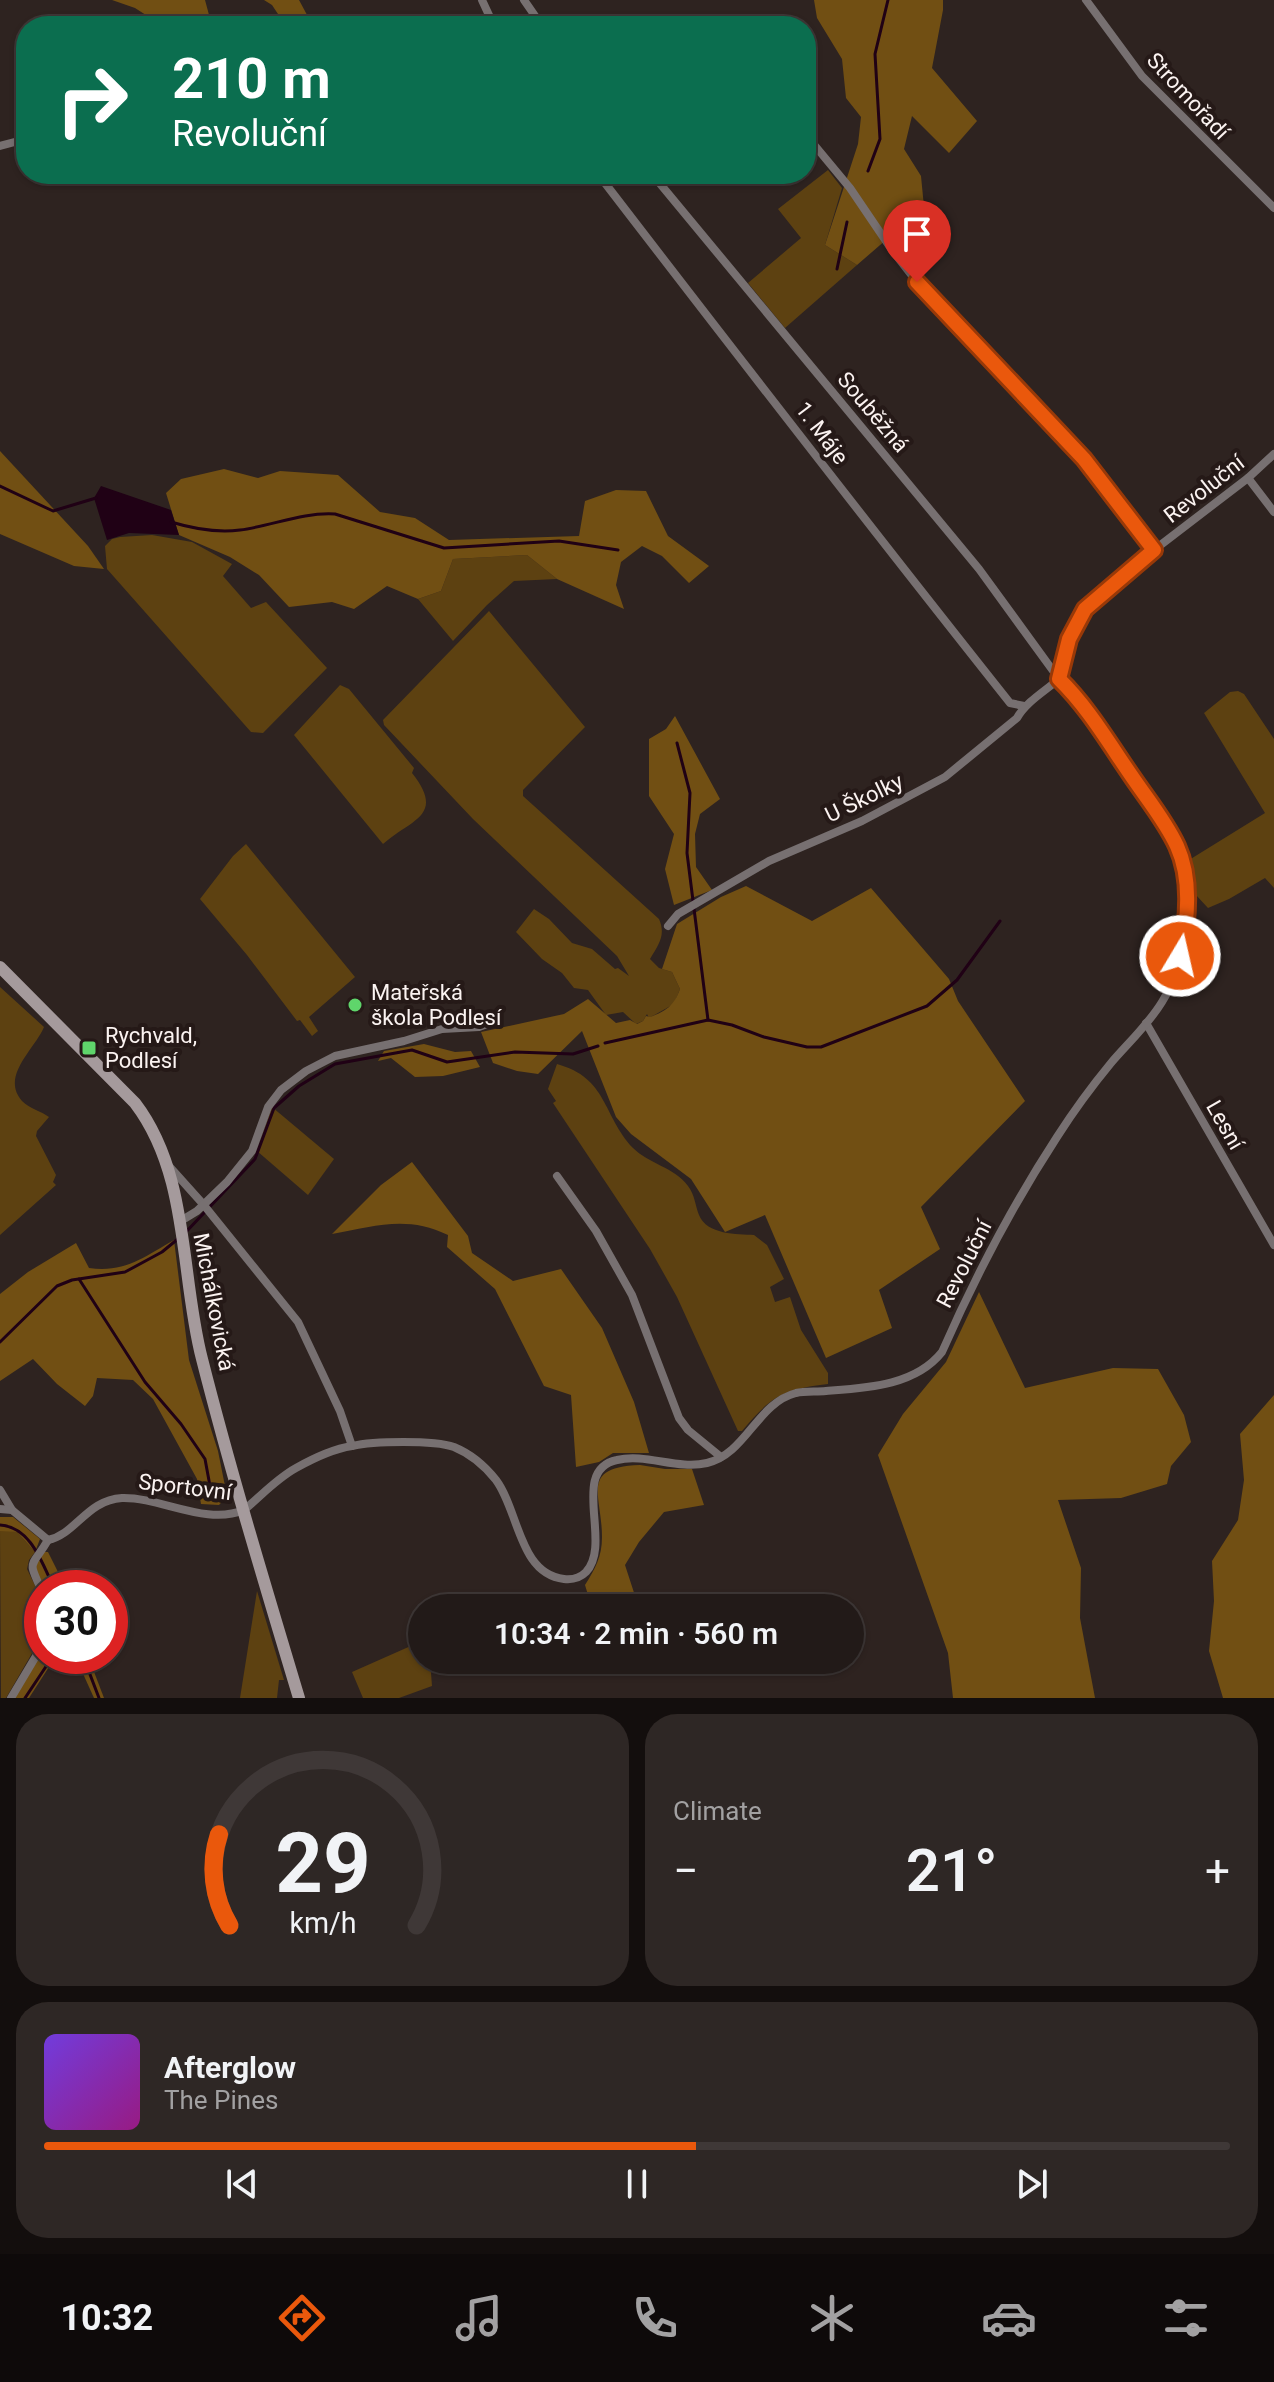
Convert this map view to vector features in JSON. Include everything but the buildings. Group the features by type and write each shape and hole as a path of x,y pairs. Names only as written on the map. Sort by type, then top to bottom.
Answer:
{"street":[{"name":"Stromořadí","path":"1086,0 1142,76 1274,208"},
{"path":"816,147 850,188 917,282 1084,459 1154,550"},
{"name":"1. Máje","path":"606,184 1010,703 1024,706"},
{"name":"Souběžná","path":"660,184 979,569 1059,679"},
{"name":"Revoluční","path":"721,1457 735,1447 774,1403 796,1393 880,1385 915,1375 933,1363 942,1352 990,1250 1059,1133 1161,1004 1180,956 1187,912 1185,876 1177,846 1071,691 1059,679 1069,639 1085,609 1274,454"},
{"path":"1248,478 1274,512"},
{"name":"U Školky","path":"668,926 678,914 769,861 862,821 945,777 1059,679"},
{"name":"Michálkovická","path":"0,967 135,1103 152,1127 167,1165 201,1355 299,1698"},
{"path":"179,1222 197,1211 227,1182 252,1151 268,1107 281,1090 306,1071 335,1056 442,1029 479,1027 498,1020"},
{"name":"Lesní","path":"1146,1023 1274,1245"},
{"path":"167,1165 176,1171 298,1322 340,1411 352,1446"},
{"path":"557,1176 596,1231 632,1295 679,1418 688,1430 721,1457"},
{"path":"244,1510 294,1469 352,1446 411,1442 451,1446 478,1460 496,1481 511,1506 530,1556 539,1570 567,1580 580,1577 593,1560 597,1537 591,1494 597,1475 608,1464 617,1460 698,1464 721,1457"},
{"path":"0,1490 12,1510 46,1543"},
{"name":"Sportovní","path":"32,1570 35,1555 46,1543 96,1505 119,1498 203,1512 236,1513 244,1510"},
{"path":"0,1509 12,1510"},
{"path":"11,1698 25,1674"}],"shaded area":[{"path":"112,0 205,0 209,16 147,16"},
{"path":"264,0 299,0 308,16 279,16"},
{"path":"814,0 943,0 932,68 977,121 949,153 912,116 904,149 921,176 924,207 857,265 825,245 858,144 861,117 846,98 842,59 817,18"},
{"path":"828,170 842,188 825,245 857,265 785,328 748,283 801,238 778,209 810,184 816,184 816,179"},
{"path":"0,451 88,546 104,569 74,566 0,534"},
{"path":"224,469 258,478 280,471 338,475 380,512 415,518 449,540 579,536 585,501 616,490 646,491 668,536 709,566 689,583 662,556 642,546 621,562 616,585 624,609 557,579 527,555 453,559 441,591 418,599 387,586 354,609 332,602 289,607 259,575 230,557 179,535 166,493 181,479"},
{"path":"101,486 171,510 179,535 129,533 107,540 94,498"},
{"path":"152,535 192,542 232,564 223,576 251,608 266,602 327,668 263,733 251,732 107,569 105,546 112,539"},
{"path":"527,555 557,579 514,581 453,641 418,599 441,591 453,559"},
{"path":"489,611 585,727 523,790 523,796 659,919 662,935 650,959 659,968 672,972 680,989 674,1004 649,1018 647,1014 643,1021 636,1024 623,1012 606,1015 588,990 574,988 562,973 542,959 516,932 534,909 549,919 572,943 592,949 615,969 629,976 617,956 473,819 384,725 383,720"},
{"path":"340,685 349,689 414,768 412,773 426,799 421,815 383,844 294,735"},
{"path":"1230,692 1244,694 1274,739 1274,888 1265,878 1208,908 1195,894 1189,860 1265,813 1204,713"},
{"path":"675,716 720,799 700,814 695,834 696,867 712,890 674,905 665,869 674,834 649,796 649,739 666,729"},
{"path":"246,844 355,977 309,1017 318,1031 312,1036 200,899"},
{"path":"746,886 812,921 871,888 949,979 958,1001 1025,1101 921,1207 940,1249 879,1290 892,1328 826,1358 765,1215 725,1232 691,1179 631,1134 616,1117 582,1031 538,1074 493,1063 481,1032 564,1014 588,999 616,1023 630,1020 637,1024 646,1016 661,1012 672,1004 680,989 672,972 662,969 677,924 721,897"},
{"path":"0,987 44,1027 21,1063 15,1082 16,1092 22,1101 49,1117 36,1136 56,1175 53,1182 56,1185 0,1235"},
{"path":"424,1044 455,1052 471,1051 480,1067 443,1076 415,1077 391,1058 378,1061 384,1051"},
{"path":"557,1064 586,1078 633,1148 688,1186 703,1222 715,1230 754,1235 767,1245 784,1279 770,1287 775,1302 790,1297 801,1330 828,1373 828,1384 788,1392 761,1410 742,1431 738,1431 677,1297 650,1249 553,1103 556,1101 548,1089"},
{"path":"272,1107 334,1159 308,1195 257,1151"},
{"path":"412,1162 468,1236 472,1253 513,1281 561,1269 602,1328 634,1402 649,1453 613,1453 599,1462 576,1467 571,1395 544,1386 495,1289 447,1247 448,1235 419,1225 405,1224 332,1234 381,1185"},
{"path":"174,1240 189,1360 218,1451 227,1496 219,1505 201,1504 197,1479 153,1399 133,1380 97,1378 93,1396 85,1406 57,1384 33,1359 0,1381 0,1294 28,1272 76,1243 89,1268 102,1269 134,1262"},
{"path":"979,1292 1025,1388 1113,1368 1158,1369 1184,1415 1191,1442 1171,1466 1167,1484 1121,1498 1058,1500 1081,1568 1080,1618 1095,1698 953,1698 948,1653 878,1455 903,1414 946,1362"},
{"path":"1274,1395 1274,1698 1223,1698 1209,1651 1214,1601 1212,1561 1238,1520 1244,1480 1240,1434"},
{"path":"640,1465 692,1469 704,1505 664,1512 639,1542 625,1565 634,1594 588,1594 585,1585 602,1544 598,1486 608,1471"},
{"path":"0,1517 13,1517 40,1539 35,1552 17,1532 0,1531"},
{"path":"0,1531 17,1532 35,1552 29,1560 27,1570 24,1570 24,1667 6,1698 1,1698"},
{"path":"41,1552 48,1552 57,1570 36,1570"},
{"path":"257,1591 284,1680 279,1680 277,1698 240,1698"},
{"path":"408,1647 408,1674 431,1674 432,1686 399,1698 363,1698 352,1672"},
{"path":"28,1674 44,1674 29,1698 14,1698"},
{"path":"83,1674 95,1674 104,1698 94,1698"}],"waterway":[{"path":"868,171 880,139 875,54 888,0"},
{"path":"837,269 847,222"},
{"path":"0,486 53,511 96,498"},
{"path":"171,522 205,530 231,531 311,515 335,514 444,548 559,541 618,550"},
{"path":"677,743 690,793 687,853 708,1020"},
{"path":"605,1043 708,1020 764,1037 807,1047 821,1047 927,1006 957,980 1000,921"},
{"path":"185,1233 255,1159 274,1108 299,1086 335,1064 412,1050 447,1062 515,1052 573,1054 598,1046"},
{"path":"0,1342 57,1286 72,1280 125,1272 162,1252 179,1238"},
{"path":"79,1279 145,1382 181,1424 205,1459 210,1486"},
{"path":"0,1525 11,1527 28,1539 46,1570"},
{"path":"25,1698 41,1674"},
{"path":"90,1674 99,1698"}],"place":[{"name":"Mateřská škola Podlesí","path":"355,1005"},
{"name":"Rychvald, Podlesí","path":"89,1048"}],"route":[{"path":"917,282 1084,459 1154,550 1085,609 1069,639 1059,679 1125,766 1177,846 1185,876 1187,912 1180,956"}]}
